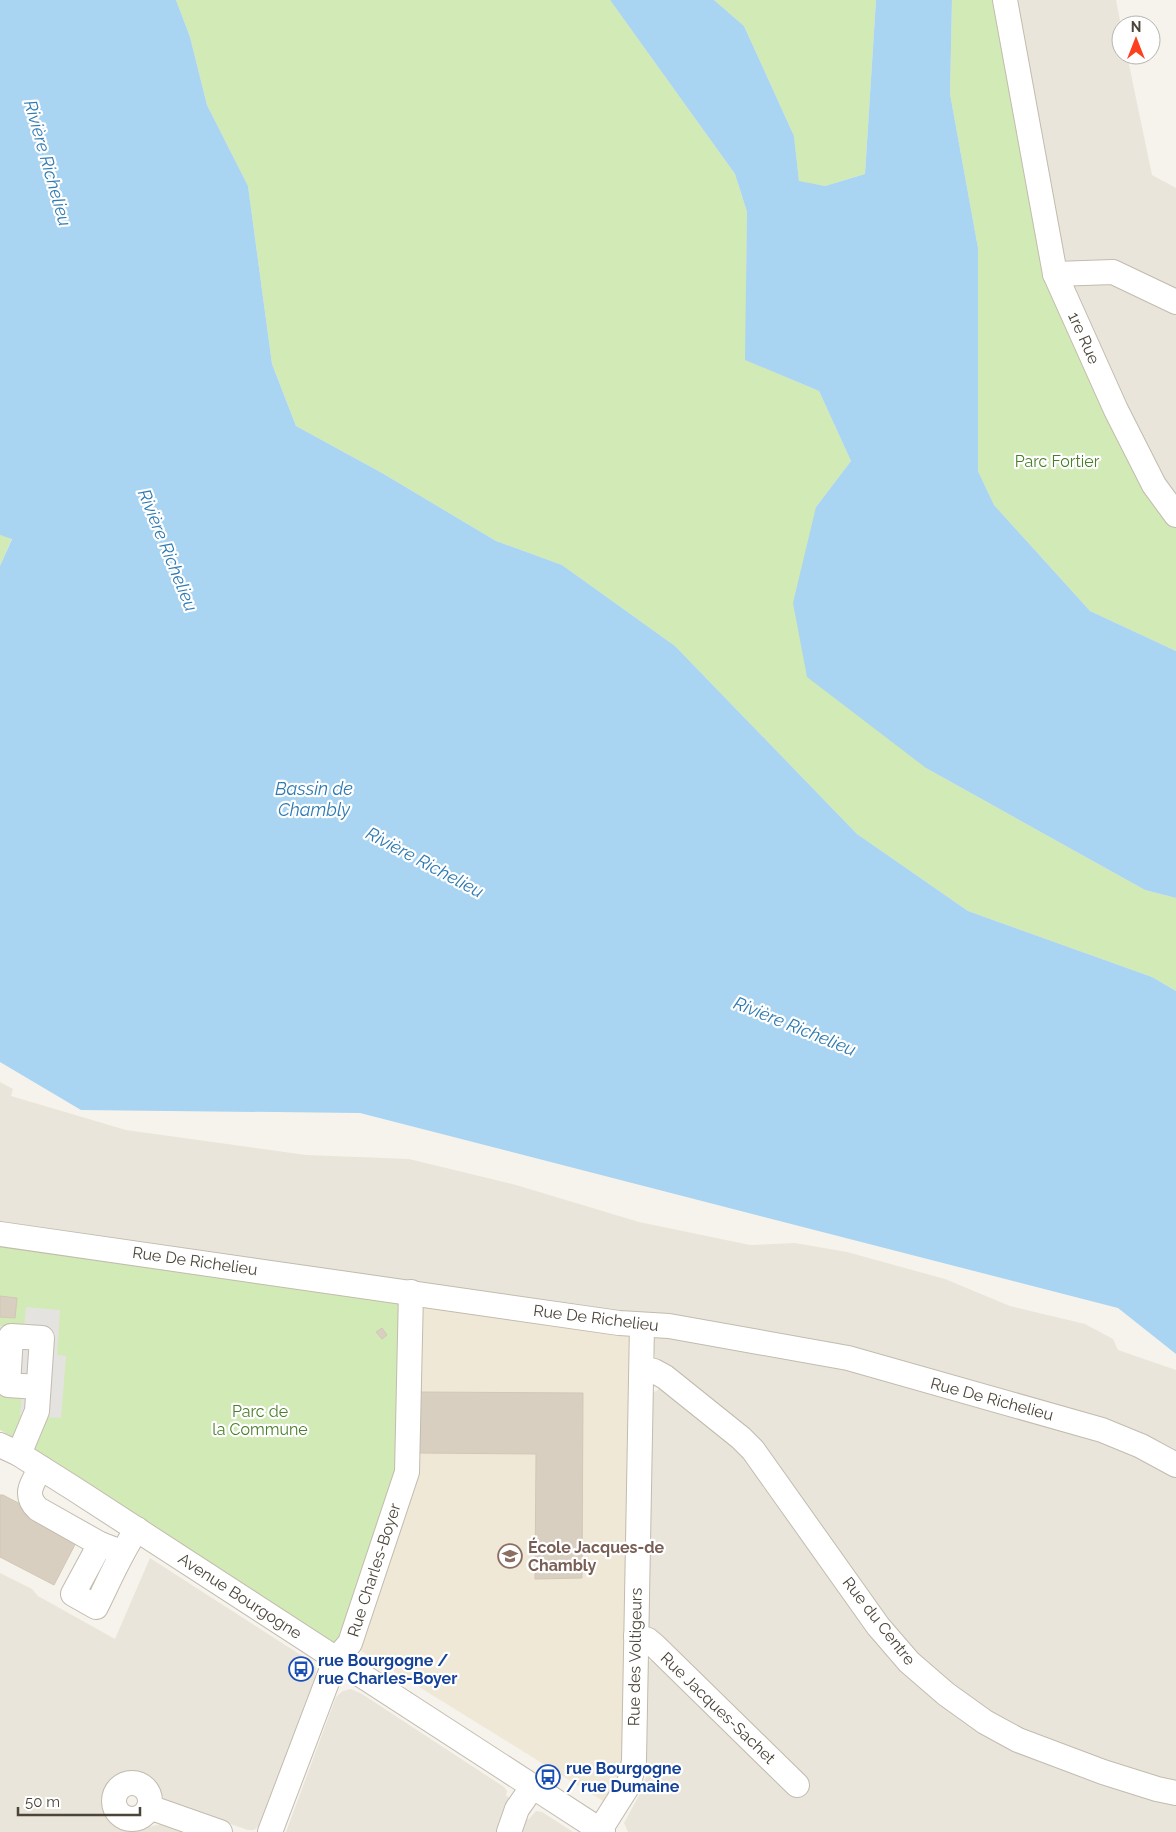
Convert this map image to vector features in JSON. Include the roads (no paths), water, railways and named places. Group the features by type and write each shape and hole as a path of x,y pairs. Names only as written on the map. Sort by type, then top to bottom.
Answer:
{"street":[{"name":"1re Rue","path":"1004,0 1055,274 1124,426 1154,485 1176,515"},
{"path":"1055,274 1112,272 1176,302"},
{"name":"Rue De Richelieu","path":"0,1234 642,1325 670,1326 798,1348 848,1358 1102,1430 1141,1446 1176,1465"},
{"name":"Rue Charles-Boyer","path":"270,1832 330,1674 350,1643 407,1472 411,1292"},
{"name":"Rue des Voltigeurs","path":"602,1831 627,1789 632,1773 642,1325"},
{"name":"Rue du Centre","path":"642,1368 654,1371 665,1377 749,1446 772,1474 885,1634 918,1670 946,1694 985,1722 1018,1740 1103,1772 1176,1794"},
{"path":"9,1450 37,1411 38,1387"},
{"name":"Avenue Bourgogne","path":"9,1450 137,1529 602,1831"},
{"path":"41,1468 31,1486 30,1498 33,1504 38,1509 100,1544 122,1551"},
{"path":"100,1544 72,1594 96,1607 120,1560 122,1551 137,1529"},
{"name":"Rue Jacques-Sachet","path":"636,1636 648,1640 655,1646 797,1784"},
{"path":"509,1832 517,1808 534,1786"},
{"path":"149,1807 220,1832"}],"water":[{"name":"Bassin de Chambly","path":"0,0 176,0 190,37 207,105 248,186 272,364 296,426 382,473 496,541 562,565 675,646 857,834 968,911 1152,977 1176,991 1176,1354 1118,1308 360,1113 81,1110 0,1062 0,566 12,539 0,535"},
{"path":"610,0 714,0 744,26 794,136 799,181 825,186 865,174 876,0 952,0 950,94 978,248 978,471 994,505 1090,611 1176,651 1176,898 1145,890 926,768 807,677 793,603 816,507 851,461 819,391 745,360 747,212 735,174"}],"place":[{"name":"École Jacques-de Chambly","path":"510,1556"},
{"name":"rue Bourgogne / rue Charles-Boyer","path":"301,1669"},
{"name":"rue Bourgogne / rue Dumaine","path":"548,1777"}],"water label":[{"name":"Rivière Richelieu","path":"48,163"},
{"name":"Rivière Richelieu","path":"168,550"},
{"name":"Rivière Richelieu","path":"425,862"},
{"name":"Rivière Richelieu","path":"795,1026"}],"park label":[{"name":"Parc Fortier","path":"1057,461"},
{"name":"Parc de la Commune","path":"260,1420"}]}
